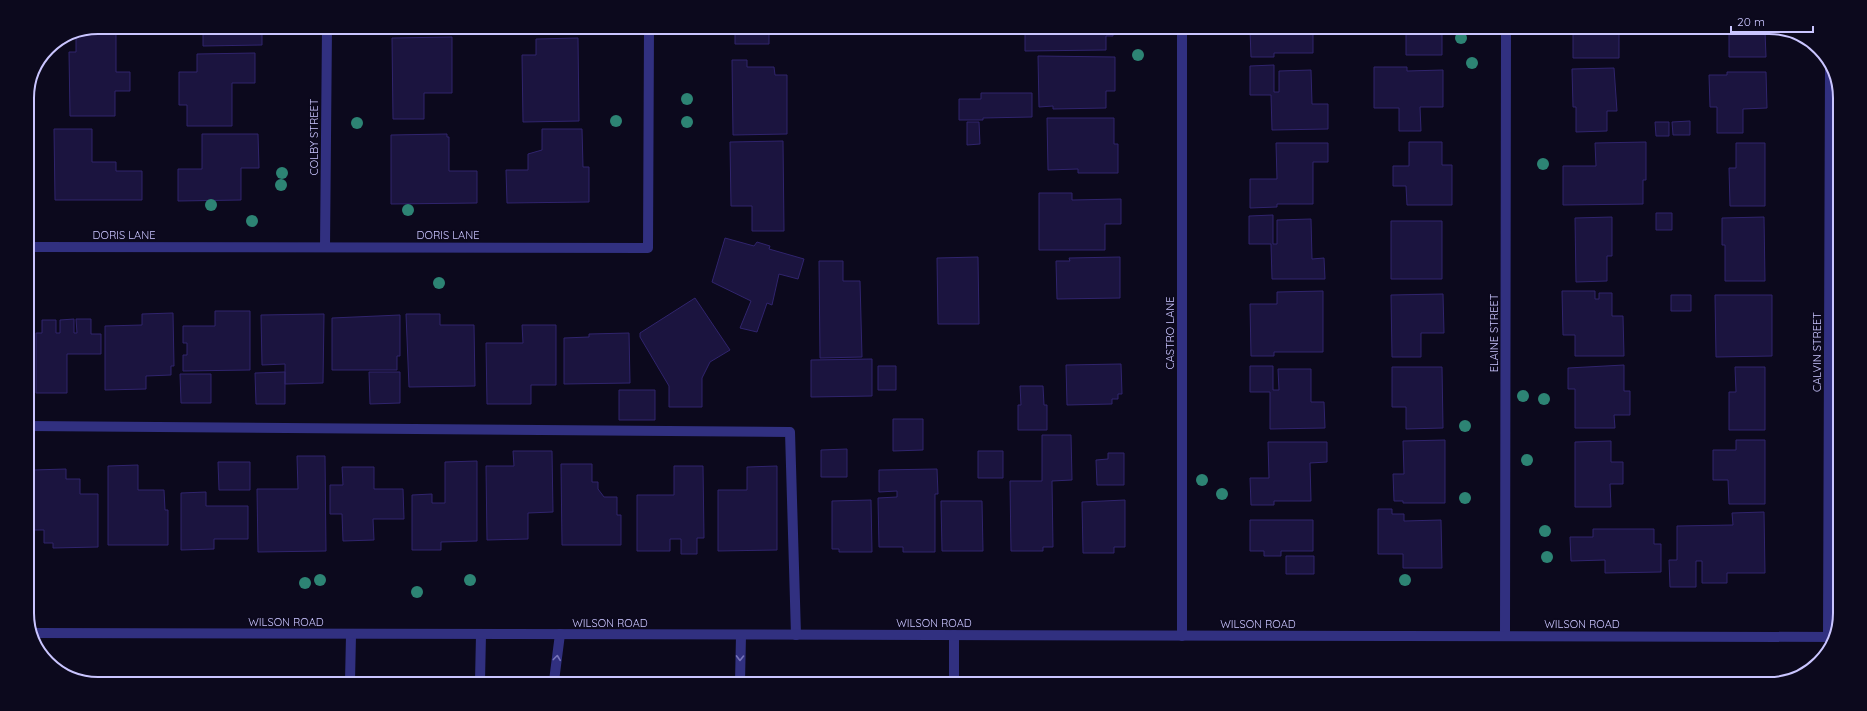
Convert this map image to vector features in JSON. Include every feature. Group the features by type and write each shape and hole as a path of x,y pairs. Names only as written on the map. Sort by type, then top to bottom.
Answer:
{"street":[{"name":"COLBY STREET","path":"325,247 327,34"},
{"name":"DORIS LANE","path":"34,247 648,248 649,34"},
{"name":"CASTRO LANE","path":"1182,34 1182,636"},
{"name":"ELAINE STREET","path":"1505,636 1506,34"},
{"name":"CALVIN STREET","path":"1831,84 1833,110"},
{"name":"CALVIN STREET","path":"1832,620 1833,380"},
{"path":"34,426 790,432 796,635"},
{"name":"WILSON ROAD","path":"38,633 351,635 560,634 1828,637"},
{"path":"480,677 481,634"},
{"path":"555,677 560,634"},
{"path":"350,677 351,635"},
{"path":"740,677 741,635"},
{"path":"954,635 954,677"}],"building":[{"path":"116,34 116,72 130,72 130,91 115,91 115,116 70,116 69,52 76,52 76,38 86,35"},
{"path":"203,34 262,34 262,45 203,46"},
{"path":"735,34 769,34 769,44 735,44"},
{"path":"1025,34 1113,34 1113,36 1106,36 1106,50 1025,51"},
{"path":"1250,34 1313,34 1313,53 1274,53 1274,57 1251,57"},
{"path":"1406,34 1442,34 1442,55 1406,55"},
{"path":"1573,34 1619,34 1619,58 1573,58"},
{"path":"1729,34 1765,34 1766,57 1729,57"},
{"path":"452,37 452,93 424,93 424,119 393,119 392,38"},
{"path":"578,38 579,121 523,122 522,55 536,55 536,39"},
{"path":"255,53 255,83 232,83 232,126 187,126 187,105 179,105 179,72 197,72 197,54"},
{"path":"1038,56 1115,57 1115,91 1106,91 1106,108 1053,109 1053,106 1039,107"},
{"path":"732,60 747,60 747,67 774,67 775,75 787,75 787,134 733,135"},
{"path":"1274,65 1274,92 1279,92 1279,71 1311,70 1312,104 1328,104 1328,129 1272,130 1271,95 1250,95 1250,66"},
{"path":"1374,67 1407,67 1407,71 1443,70 1443,107 1420,107 1421,131 1399,131 1399,108 1374,108"},
{"path":"1614,68 1617,111 1607,111 1607,131 1576,132 1576,107 1573,107 1572,69"},
{"path":"1727,72 1766,72 1767,108 1743,109 1743,133 1717,133 1717,107 1710,107 1709,75 1727,75"},
{"path":"981,93 1032,93 1032,117 959,120 959,99 981,99"},
{"path":"1047,118 1114,118 1114,144 1118,144 1118,173 1078,173 1078,169 1048,170"},
{"path":"1690,121 1690,135 1673,135 1672,122"},
{"path":"967,122 979,122 980,144 967,145"},
{"path":"1655,122 1669,122 1669,136 1656,136"},
{"path":"54,129 92,129 92,162 116,162 116,171 142,171 142,200 55,200"},
{"path":"542,129 582,129 583,167 589,167 589,202 507,203 506,170 528,170 528,154 542,150"},
{"path":"202,134 258,134 259,168 241,168 241,200 178,201 178,169 202,169"},
{"path":"447,134 447,137 449,137 449,171 477,171 477,203 391,204 391,135"},
{"path":"783,141 784,231 752,231 752,206 731,206 730,142"},
{"path":"1409,142 1442,142 1442,165 1452,165 1452,205 1407,205 1406,186 1393,186 1393,166 1409,166"},
{"path":"1646,142 1646,180 1643,180 1643,204 1563,205 1563,166 1596,166 1595,143"},
{"path":"1276,143 1328,143 1328,162 1313,162 1313,204 1277,204 1277,207 1250,208 1250,179 1277,179"},
{"path":"1736,143 1765,143 1765,206 1730,206 1729,168 1736,168"},
{"path":"1039,193 1072,193 1072,200 1121,199 1121,224 1105,224 1105,250 1039,250"},
{"path":"1656,213 1672,213 1672,230 1656,230"},
{"path":"1273,215 1273,244 1277,244 1277,220 1311,219 1312,259 1324,258 1325,279 1272,279 1271,244 1249,244 1249,216"},
{"path":"1612,217 1612,256 1607,256 1607,281 1576,282 1575,218"},
{"path":"1764,217 1765,281 1725,281 1725,245 1722,245 1722,218"},
{"path":"1391,221 1442,221 1442,279 1391,279"},
{"path":"725,238 754,246 757,242 770,246 769,249 804,259 798,279 779,274 772,305 767,303 757,332 740,328 751,301 712,282"},
{"path":"978,257 979,324 938,324 937,258"},
{"path":"1120,257 1120,298 1057,299 1056,261 1070,261 1069,258"},
{"path":"819,261 843,261 843,281 860,281 862,357 820,358"},
{"path":"1323,291 1323,352 1274,352 1274,356 1251,356 1250,304 1277,304 1277,292"},
{"path":"1562,291 1595,291 1595,299 1599,299 1599,293 1612,293 1612,316 1623,316 1624,356 1575,356 1575,335 1563,335"},
{"path":"1443,294 1444,333 1421,333 1421,357 1392,357 1391,295"},
{"path":"1671,295 1691,295 1691,311 1671,311"},
{"path":"1715,295 1772,295 1772,356 1716,357"},
{"path":"695,298 730,350 710,362 702,378 702,407 669,407 669,386 640,337 640,333"},
{"path":"215,311 250,311 250,370 183,371 183,355 187,355 187,343 183,343 183,326 215,326"},
{"path":"173,313 174,366 171,366 171,375 146,376 146,389 105,390 105,326 142,325 142,314"},
{"path":"324,314 323,383 285,384 285,364 262,365 261,315"},
{"path":"406,314 440,314 440,325 474,325 475,386 409,387"},
{"path":"400,315 400,356 397,356 397,370 332,370 332,318"},
{"path":"74,319 74,333 77,333 76,319 91,319 91,334 101,334 101,354 67,354 67,393 36,393 36,333 42,333 42,320 56,320 56,333 60,333 60,320"},
{"path":"522,325 556,325 556,385 531,385 531,404 487,404 486,343 523,343"},
{"path":"629,333 630,383 564,384 564,338 589,337 589,334"},
{"path":"872,359 872,396 811,397 811,360"},
{"path":"1121,364 1122,394 1118,394 1118,399 1112,399 1112,404 1067,405 1066,365"},
{"path":"1624,365 1624,391 1630,391 1630,415 1614,415 1615,428 1575,428 1575,389 1568,389 1568,368"},
{"path":"878,366 896,366 896,390 878,390"},
{"path":"1250,366 1273,366 1273,390 1279,390 1278,369 1311,369 1311,402 1324,402 1325,428 1270,429 1270,392 1250,392"},
{"path":"1392,367 1442,367 1443,428 1406,429 1406,407 1392,407"},
{"path":"1735,367 1765,367 1765,430 1729,430 1729,392 1736,392"},
{"path":"285,372 285,404 256,404 255,373"},
{"path":"369,372 400,372 400,403 370,404"},
{"path":"180,374 211,374 211,403 181,403"},
{"path":"1020,386 1043,386 1044,405 1047,405 1047,430 1018,430 1018,405 1021,405"},
{"path":"619,390 655,390 655,420 619,420"},
{"path":"893,419 923,419 923,450 893,451"},
{"path":"1042,435 1071,435 1072,480 1052,481 1053,547 1043,547 1043,551 1011,551 1010,481 1042,481"},
{"path":"1445,440 1445,503 1403,503 1403,501 1394,501 1393,474 1404,474 1403,441"},
{"path":"1736,440 1765,440 1765,504 1729,504 1728,480 1713,480 1713,450 1736,450"},
{"path":"1611,441 1611,462 1623,462 1623,484 1610,484 1611,507 1575,507 1575,442"},
{"path":"1268,442 1327,442 1327,462 1310,463 1311,501 1274,501 1274,505 1251,505 1250,478 1269,478"},
{"path":"847,449 847,477 821,477 821,450"},
{"path":"513,451 552,451 553,512 528,513 528,539 487,540 486,466 514,466"},
{"path":"978,451 1003,451 1003,478 978,478"},
{"path":"1108,453 1124,453 1124,485 1097,485 1096,460 1108,459"},
{"path":"297,456 325,456 326,551 258,552 257,489 298,489"},
{"path":"477,461 477,541 441,542 441,550 412,550 412,495 432,494 432,503 445,503 445,462"},
{"path":"218,462 250,462 250,490 219,490"},
{"path":"561,464 592,464 592,482 598,482 598,489 604,497 617,497 617,515 621,515 621,545 562,545"},
{"path":"138,465 138,490 164,490 165,510 168,510 168,545 108,545 108,466"},
{"path":"674,466 703,466 704,538 697,538 697,554 681,554 681,539 670,539 670,551 637,551 637,495 674,495"},
{"path":"777,466 777,550 718,551 718,490 747,490 747,467"},
{"path":"342,467 374,467 374,489 403,489 404,519 373,519 374,540 343,541 342,514 330,514 330,485 343,485"},
{"path":"66,469 66,479 80,479 80,494 98,494 98,547 53,548 53,543 44,543 44,530 34,530 34,470"},
{"path":"937,469 938,494 935,494 935,552 903,552 903,547 879,547 878,498 897,497 897,491 879,492 879,470"},
{"path":"206,492 206,506 248,506 248,539 214,539 214,549 181,550 181,493"},
{"path":"871,500 872,552 839,552 839,549 832,549 832,501"},
{"path":"1125,500 1125,547 1114,547 1114,553 1083,553 1082,502"},
{"path":"941,501 982,501 983,551 942,551"},
{"path":"1378,509 1392,509 1392,514 1404,514 1404,521 1441,520 1442,568 1403,568 1403,554 1378,554"},
{"path":"1764,512 1765,573 1727,573 1727,583 1702,583 1702,561 1696,561 1696,587 1670,587 1669,560 1677,560 1677,526 1733,525 1732,513"},
{"path":"1250,520 1313,520 1313,551 1281,551 1281,556 1264,556 1264,551 1250,551"},
{"path":"1593,529 1654,529 1654,544 1661,544 1661,572 1605,573 1605,560 1571,561 1570,537 1593,537"},
{"path":"1286,556 1314,556 1314,574 1286,574"}]}
